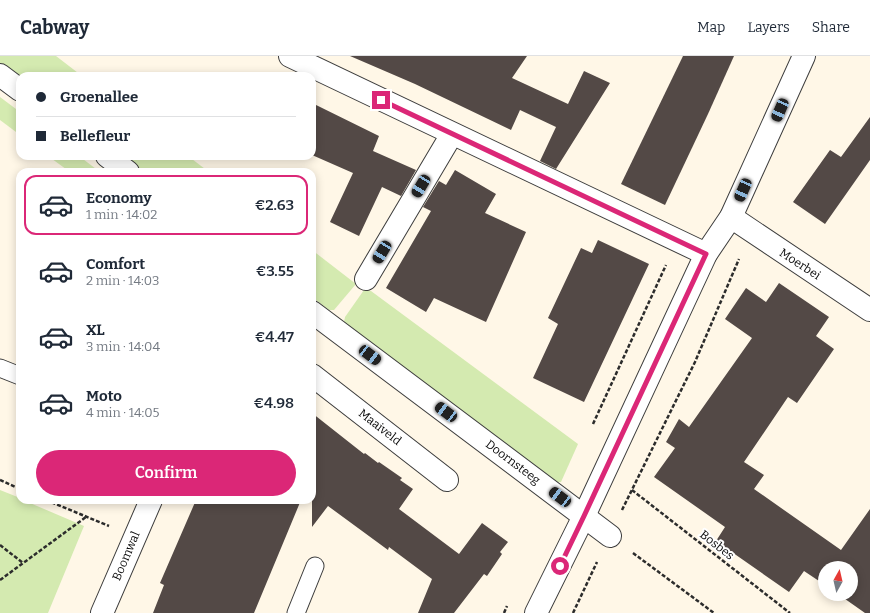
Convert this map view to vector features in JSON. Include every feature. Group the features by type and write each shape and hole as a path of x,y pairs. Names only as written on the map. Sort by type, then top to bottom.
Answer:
{"street":[{"path":"290,56 706,254"},
{"path":"536,613 584,516 706,254 731,217 804,56"},
{"path":"0,75 16,87"},
{"path":"366,279 452,134"},
{"path":"112,160 123,168"},
{"name":"Moerbei","path":"731,217 870,310"},
{"name":"Doornsteeg","path":"316,315 610,536"},
{"name":"Maaiveld","path":"316,378 447,480"},
{"name":"Boomwal","path":"102,613 149,504"}],"lane":[{"path":"0,368 16,374"},
{"path":"296,613 315,566"}],"path":[{"path":"573,613 695,362 751,231"},
{"path":"592,426 678,241"},
{"path":"0,480 16,487"},
{"name":"Bosbes","path":"632,490 790,613"},
{"path":"55,504 135,537"},
{"path":"0,580 86,517"},
{"path":"610,536 714,613"},
{"path":"0,545 23,562"},
{"path":"504,613 510,599"}],"green space":[{"path":"0,56 56,56 77,72 16,72 16,77 0,65"},
{"path":"0,97 16,109 16,132 0,120"},
{"path":"54,160 84,160 95,168 64,168"},
{"path":"128,160 193,160 204,168 138,168"},
{"path":"316,253 356,284 334,310 329,310 316,300"},
{"path":"364,290 371,291 578,444 561,482 557,482 344,322 345,317"},
{"path":"0,490 16,496 16,504 32,504 84,526 48,613 0,613"}],"building":[{"path":"350,56 527,56 512,78 568,104 584,71 610,83 556,169 540,161 556,127 520,110 511,130 415,84"},
{"path":"683,56 734,56 665,205 621,184"},
{"path":"316,105 379,136 373,151 416,170 401,196 382,187 359,236 330,222 353,173 316,157"},
{"path":"870,117 870,160 825,224 793,202 830,150 841,157"},
{"path":"455,170 496,194 485,213 526,232 486,322 434,298 426,312 386,288 431,211 423,207 439,181 446,185"},
{"path":"598,240 649,264 584,402 533,378 558,324 548,318 581,248 592,253"},
{"path":"779,283 829,317 816,336 834,349 797,403 788,397 744,462 764,475 754,489 841,550 870,509 870,613 865,613 848,601 858,601 858,561 818,561 818,580 804,571 789,592 716,541 725,527 654,477 675,448 666,442 679,419 689,427 752,338 725,319 746,288 766,302"},
{"path":"316,416 364,454 365,453 402,478 400,480 413,489 399,509 459,554 482,523 508,542 500,552 502,554 487,576 484,574 454,613 418,613 432,579 389,547 388,550 328,506 312,527 312,504 316,504"},
{"path":"194,504 299,504 254,613 153,613 164,585 160,583"}],"route":[{"path":"381,100 706,254 560,566"}]}
